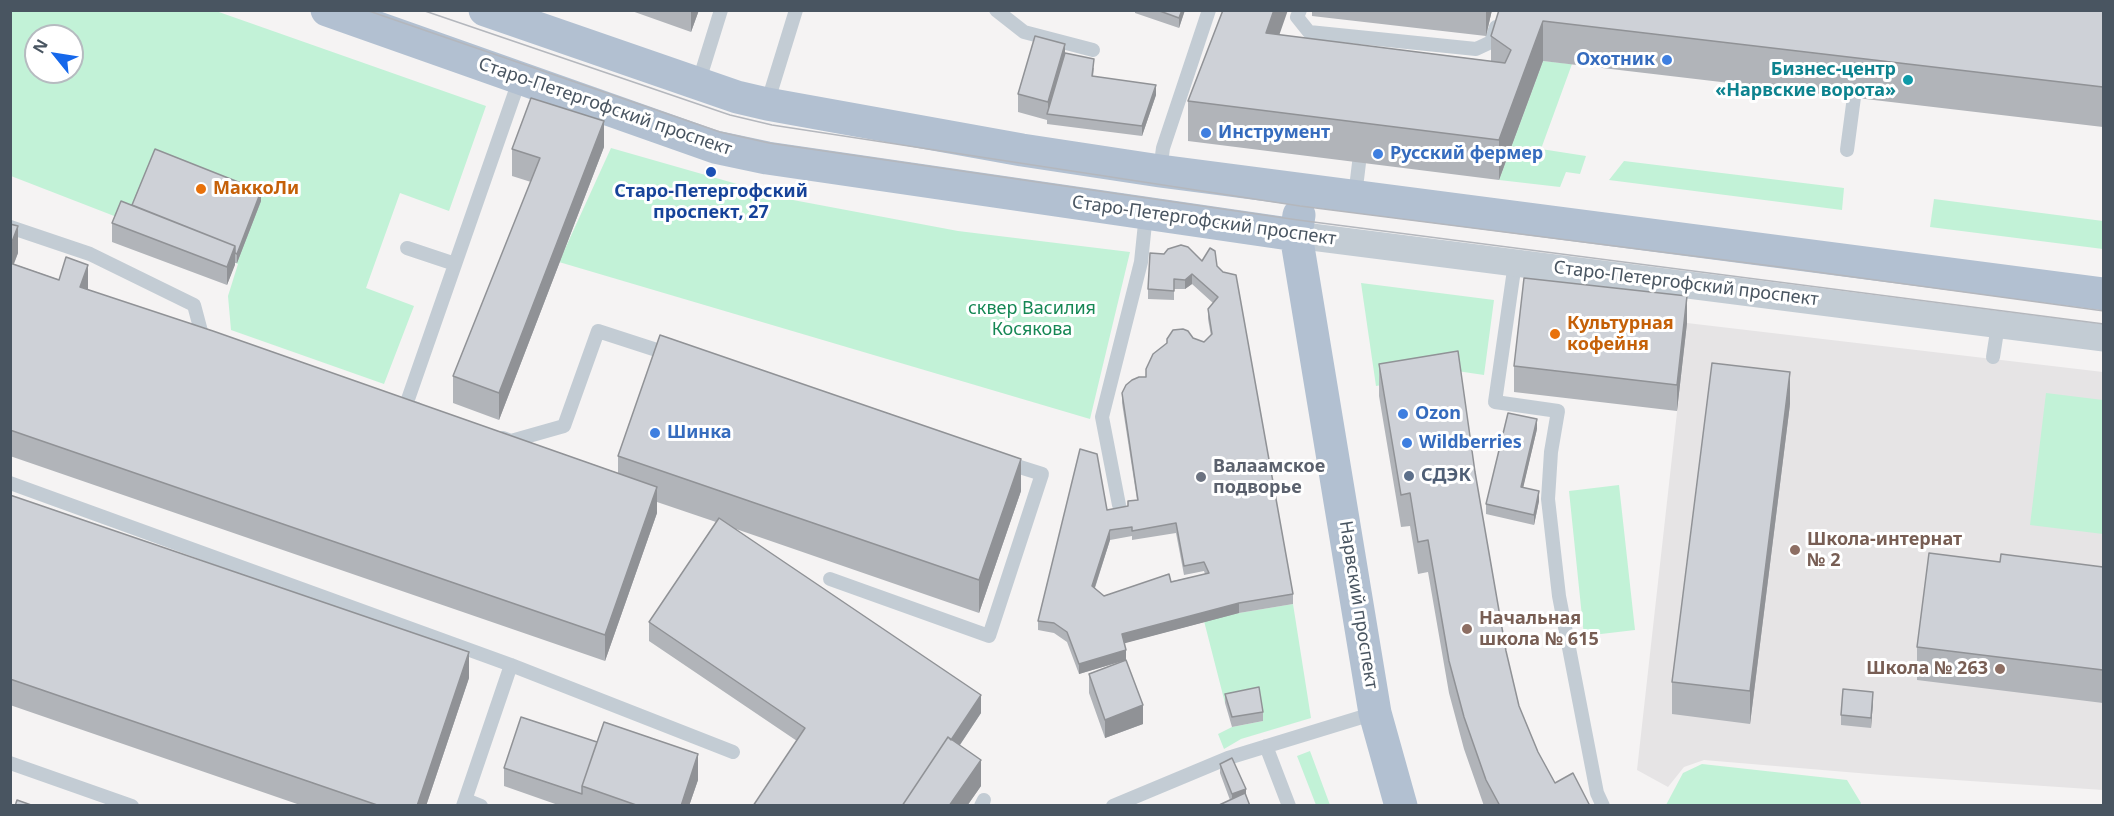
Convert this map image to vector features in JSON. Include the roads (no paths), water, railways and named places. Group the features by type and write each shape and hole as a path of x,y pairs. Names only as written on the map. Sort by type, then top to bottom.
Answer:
{"main road":[{"name":"Старо-Петергофский проспект","path":"327,10 716,147 767,158 1296,235"},
{"path":"485,10 737,97 1022,150 1302,190 2103,294"},
{"name":"Нарвский проспект","path":"1302,190 1296,235 1375,713 1401,806"}],"street":[{"name":"Старо-Петергофский проспект","path":"1296,235 2103,338"}],"lane":[{"path":"698,84 721,10"},
{"path":"767,104 796,10"},
{"path":"996,10 1024,32 1093,50"},
{"path":"1160,171 1163,148 1209,10"},
{"path":"1299,10 1297,17 1309,32 1373,45 1476,49 1491,42 1502,11"},
{"path":"427,412 406,405 520,78"},
{"path":"1847,150 1854,97"},
{"path":"1355,196 1359,162"},
{"path":"1119,505 1102,417 1141,262 1146,214"},
{"path":"10,227 90,254 194,305 202,335"},
{"path":"407,248 454,264"},
{"path":"1515,263 1495,402 1558,411 1551,452 1548,499 1559,596 1597,793 1603,806"},
{"path":"1993,357 1998,325"},
{"path":"490,434 511,441 564,426 598,331 689,361"},
{"path":"830,579 989,636 1042,474 985,456"},
{"path":"10,483 511,665 733,752"},
{"path":"481,806 465,803 511,665"},
{"path":"1113,806 1228,758 1375,713"},
{"path":"1266,746 1289,806"},
{"path":"10,781 13,765 132,806"}],"tram line":[{"path":"366,10 720,132 769,143 1298,220 2104,324"},
{"path":"422,10 730,115 772,125 1300,206 2104,311"}],"place":[{"name":"Охотник","path":"1667,60"},
{"name":"Бизнес-центр «Нарвские ворота»","path":"1908,80"},
{"name":"Инструмент","path":"1206,133"},
{"name":"Русский фермер","path":"1378,154"},
{"name":"Старо-Петергофский проспект, 27","path":"711,172"},
{"name":"МаккоЛи","path":"201,189"},
{"name":"Культурная кофейня","path":"1555,334"},
{"name":"Ozon","path":"1403,414"},
{"name":"Шинка","path":"655,433"},
{"name":"Wildberries","path":"1407,443"},
{"name":"СДЭК","path":"1409,476"},
{"name":"Валаамское подворье","path":"1201,477"},
{"name":"Школа-интернат № 2","path":"1795,550"},
{"name":"Начальная школа № 615","path":"1467,629"},
{"name":"Школа № 263","path":"2000,669"}],"park label":[{"name":"сквер Василия Косякова","path":"1032,319"}]}
